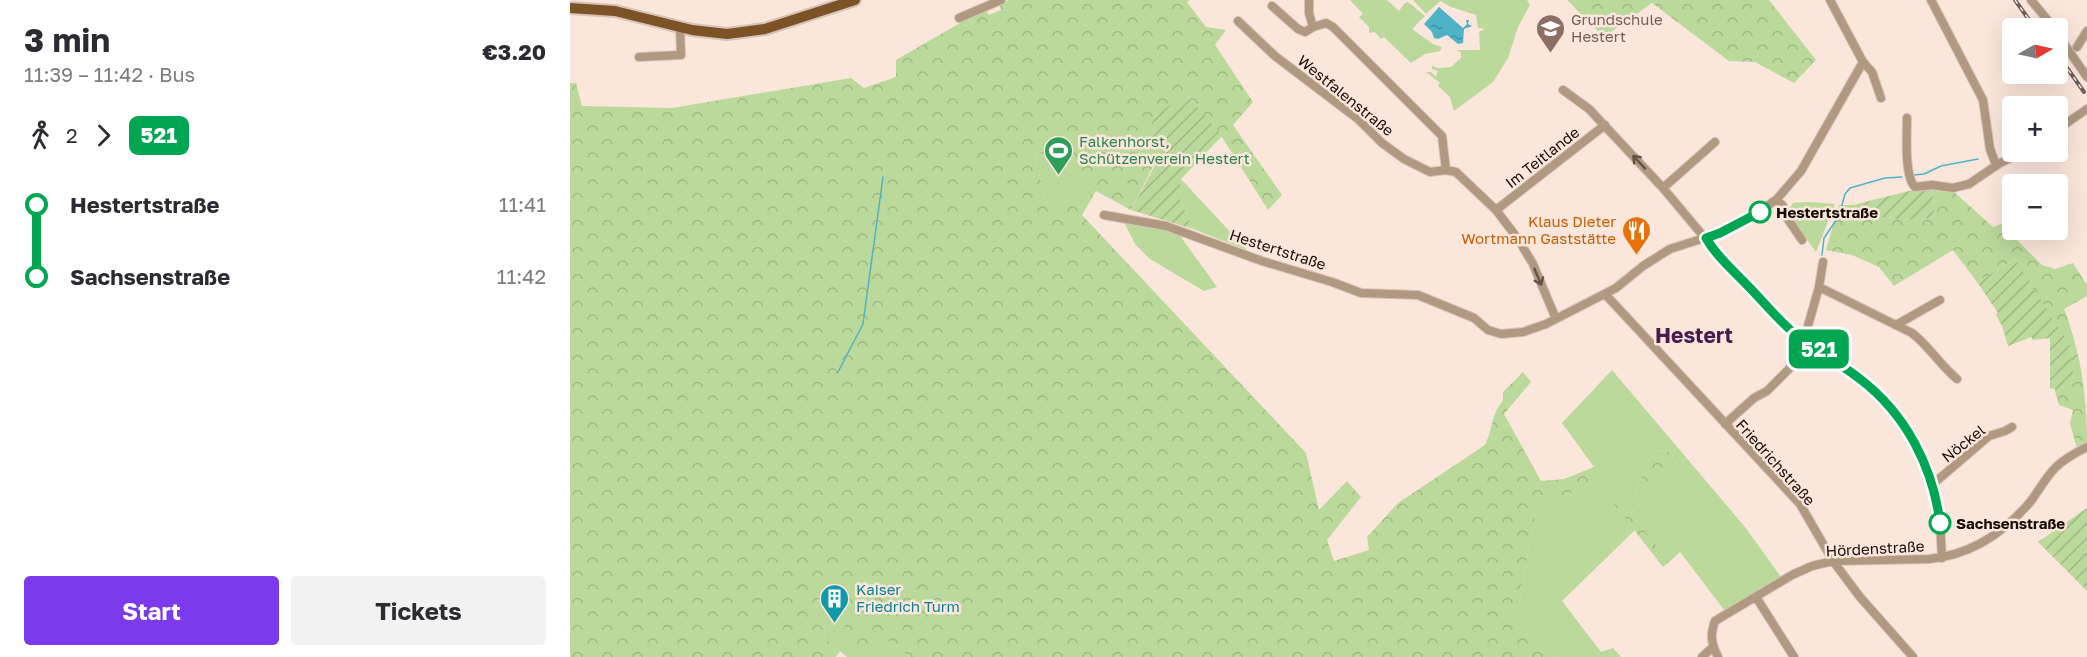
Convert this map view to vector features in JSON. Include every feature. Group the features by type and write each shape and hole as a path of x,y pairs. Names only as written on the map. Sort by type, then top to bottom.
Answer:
{"main road":[{"path":"570,8 615,11 680,28 714,33 753,31 779,26 855,0"}],"street":[{"path":"959,18 1000,0"},
{"path":"1308,0 1313,27"},
{"path":"1830,0 1863,62 1872,72 1881,98"},
{"path":"1931,0 1983,100 1990,149 1996,165"},
{"path":"2031,0 2046,18"},
{"path":"2037,0 2047,18"},
{"name":"Westfalenstraße","path":"1272,6 1301,32 1326,23 1333,27 1442,136 1446,170"},
{"name":"Westfalenstraße","path":"1238,21 1275,56 1358,119 1382,143 1404,159 1430,172 1437,173 1446,170 1456,172 1496,210 1518,238 1533,264 1556,320"},
{"path":"639,57 681,55 680,28"},
{"path":"2077,47 2087,31"},
{"path":"2068,49 2087,77"},
{"name":"Hestertstraße","path":"1104,215 1166,226 1262,261 1361,293 1418,295 1474,318 1494,334 1523,332 1556,320 1605,294 1670,249 1706,238 1750,218 1777,199 1801,171 1863,62"},
{"path":"1563,90 1589,109 1605,125 1664,188 1725,262 1791,331 1862,380 1881,397 1912,436 1933,484 1940,523 1942,558"},
{"path":"2068,122 2087,109"},
{"path":"1907,118 1909,174 1912,185 1916,187 1932,185 1961,187 1970,184 2002,162"},
{"name":"Im Teitlande","path":"1496,210 1605,125"},
{"path":"1664,188 1715,142"},
{"path":"1777,199 1802,240"},
{"path":"1804,340 1819,287 1823,262"},
{"path":"1819,287 1923,341 1947,371 1957,379"},
{"name":"Friedrichstraße","path":"1605,294 1800,504 1833,561 1860,597 1913,657"},
{"path":"1896,325 1940,300"},
{"path":"1725,424 1754,398 1767,391 1813,345"},
{"name":"Nöckel","path":"1933,484 1989,436 2012,426"},
{"name":"Hördenstraße","path":"1713,647 1710,633 1714,621 1792,575 1812,566 1833,561 1942,558 1967,551 1993,536 2028,504 2056,466 2087,447"},
{"path":"1756,597 1794,657"},
{"path":"1702,657 1713,647 1718,657"}],"green space":[{"path":"1009,0 1190,0 1187,2 1206,27 1226,30 1215,45 1253,102 1233,125 1282,195 1268,210 1222,137 1188,96 1131,210 1096,191 1082,215 1306,453 1319,510 1347,481 1361,497 1327,540 1334,561 1369,550 1367,537 1398,503 1485,445 1496,411 1503,401 1503,392 1523,372 1531,382 1504,414 1541,481 1564,479 1594,467 1623,502 1635,492 1653,451 1669,452 1677,462 1631,513 1669,562 1663,567 1596,481 1536,509 1517,614 1554,657 909,657 886,639 857,651 842,634 847,620 842,613 825,617 824,638 840,651 836,657 570,657 570,83 576,83 582,106 672,108 851,78 864,88 896,77 896,60 960,21 986,10 989,15 1001,10 999,4","holes":["1034,151 1060,161 1093,191 1085,205 1045,199"]},
{"path":"1350,0 1387,0 1399,11 1408,2 1425,16 1412,29 1433,44 1442,47 1440,51 1425,54 1411,63 1384,37 1381,39 1375,32 1369,33 1369,27 1359,17 1363,14"},
{"path":"1413,0 1527,0 1530,5 1518,27 1508,58 1493,82 1454,111 1450,97 1438,86 1440,83 1426,72 1431,72 1436,77 1438,71 1432,69 1432,66 1451,67 1461,58 1461,53 1457,50 1480,50 1479,32 1483,28 1478,28 1476,15 1440,1 1426,14"},
{"path":"1567,0 1769,0 1816,60 1794,83 1755,62 1729,61 1652,3 1604,37"},
{"path":"1188,96 1222,136 1181,179 1179,197 1193,229 1131,210 1160,156 1145,136 1158,112"},
{"name":"Falkenhorst, Schützenverein Hestert","path":"1034,151 1060,161 1093,191 1085,206 1045,199"},
{"path":"1181,179 1247,250 1193,229 1179,197"},
{"path":"1917,189 1932,189 1935,217 1893,219 1851,209 1853,205"},
{"path":"1932,189 1953,191 1993,227 2002,225 2002,240 2017,240 2042,265 2055,269 2073,263 2087,285 2087,296 2064,309 2075,342 2082,375 2087,443 2077,448 2070,424 2073,410 2059,405 2055,391 2074,382 2015,259 1977,282 1953,250 1894,286 1879,267 1852,255 1826,250 1839,205 1853,205 1851,209 1893,219 1935,217"},
{"path":"1793,203 1835,204 1816,252 1787,212"},
{"path":"1123,220 1178,233 1217,287 1204,291 1150,259 1135,244"},
{"path":"2015,259 2070,346 2074,382 2055,391 2050,388 2050,338 2033,340 2031,337 2008,346 1996,315 1998,313 1977,282"},
{"path":"1612,370 1745,527 1781,577 1725,611 1680,552 1669,562 1631,513 1677,462 1669,452 1653,451 1635,492 1623,502 1562,423"},
{"path":"1596,481 1635,530 1562,601 1601,652 1613,648 1621,657 1554,657 1517,614 1536,508"},
{"path":"2087,508 2087,591 2038,542"},
{"path":"842,613 848,620 886,639 909,657 847,657 824,638 825,617"}],"water":[{"path":"1439,7 1463,28 1467,24 1466,20 1469,20 1468,24 1472,26 1464,29 1463,43 1458,44 1447,35 1438,39 1434,38 1432,32 1424,24"}],"waterway":[{"path":"1914,175 1924,174 1941,166 1978,159"},
{"path":"838,372 863,324 883,177"},
{"path":"1822,255 1824,238 1839,216 1845,194 1850,188 1885,178 1902,177"}],"railway":[{"path":"2015,0 2028,18"},
{"path":"2068,69 2084,92"}],"bus line":[{"name":"521","path":"1760,212 1706,238 1708,243 1791,331 1862,380 1881,397 1912,436 1927,466 1933,484 1940,523"}],"place":[{"name":"Grundschule Hestert","path":"1550,54"},
{"name":"Falkenhorst, Schützenverein Hestert","path":"1058,176"},
{"name":"Hestertstraße","path":"1760,212"},
{"name":"Klaus Dieter Wortmann Gaststätte","path":"1637,256"},
{"name":"Sachsenstraße","path":"1940,523"},
{"name":"Kaiser Friedrich Turm","path":"835,624"}],"district":[{"name":"Hestert","path":"1694,335"}]}
